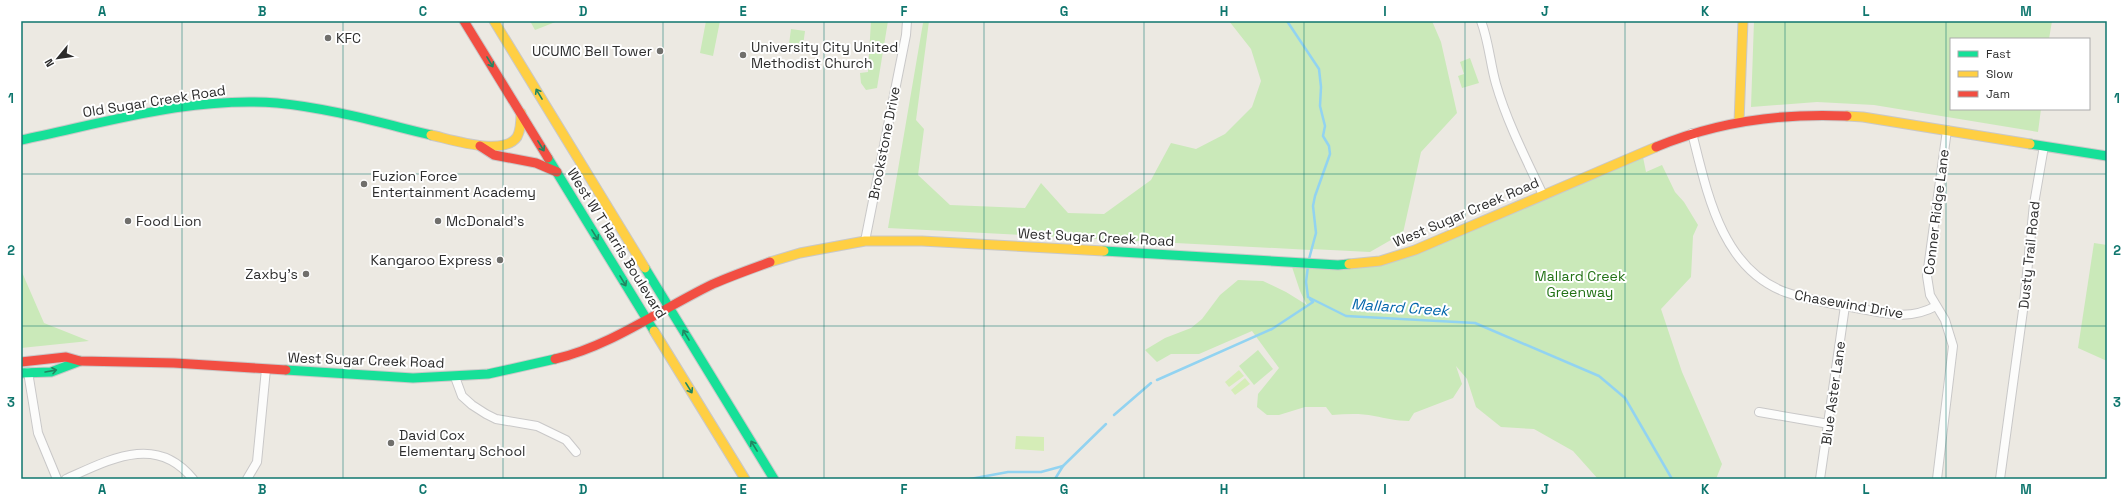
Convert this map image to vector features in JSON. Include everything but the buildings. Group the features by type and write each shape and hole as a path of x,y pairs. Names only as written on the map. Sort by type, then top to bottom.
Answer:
{"main road":[{"name":"West W T Harris Boulevard","path":"464,21 745,479"},
{"name":"West W T Harris Boulevard","path":"494,21 774,479"},
{"path":"1739,122 1743,21"},
{"name":"Old Sugar Creek Road","path":"21,140 165,110 218,103 277,102 310,107 480,146 505,146 512,142 519,134 520,113"},
{"name":"West Sugar Creek Road","path":"21,362 66,357 80,361 142,362 413,378 455,377 510,370 571,355 647,319 713,284 777,259 800,253 865,241 922,242 1338,265 1380,261 1404,255 1649,149 1692,133 1739,122 1799,116 1834,115 1881,119 2107,156"},
{"name":"Old Sugar Creek Road","path":"480,146 494,155 536,164 557,172"},
{"name":"West Sugar Creek Road","path":"25,373 51,372 80,361"}],"street":[{"name":"Brookstone Drive","path":"865,241 906,35 907,21"},
{"path":"1481,21 1491,54 1495,83 1503,107 1543,195"},
{"name":"Conner Ridge Lane","path":"1938,479 1953,346 1945,320 1930,295 1927,276 1947,130"},
{"name":"Chasewind Drive","path":"1692,133 1718,221 1728,243 1743,264 1768,284 1784,292 1845,306 1899,315 1913,315 1936,306"},
{"name":"Dusty Trail Road","path":"2000,479 2016,365 2034,204 2044,146"},
{"name":"Blue Aster Lane","path":"1820,479 1845,306"},
{"path":"247,479 254,470 258,457 266,369"},
{"path":"25,373 38,433 57,479"},
{"path":"455,377 462,396 486,414 496,419 537,426 566,440 576,452"},
{"path":"1759,412 1829,424"},
{"path":"66,479 127,454 140,453 163,456 177,465 193,479"}],"green space":[{"path":"530,21 558,21 535,30"},
{"path":"706,21 720,21 713,56 700,53"},
{"path":"871,21 888,21 877,88 866,90 861,83 860,73 868,72"},
{"path":"929,21 916,120 924,129 918,175 950,205 1025,208 1041,183 1068,213 1104,214 1151,180 1171,143 1196,149 1225,134 1252,107 1261,81 1251,49 1229,21 1432,21 1441,42 1457,113 1421,152 1403,233 1370,252 888,228 923,23"},
{"path":"1754,21 2052,21 2049,38 1950,38 1950,110 2041,110 2038,132 1874,105 1817,102 1751,107"},
{"path":"791,29 805,31 803,46 789,44"},
{"path":"1470,58 1479,83 1462,88 1458,76 1464,74 1460,62"},
{"name":"Mallard Creek Greenway","path":"1642,152 1646,172 1662,165 1675,192 1684,202 1698,225 1693,236 1691,277 1661,309 1682,372 1722,464 1716,479 1598,479 1573,451 1534,429 1501,427 1476,407 1467,379 1456,366 1462,384 1453,398 1414,413 1409,421 1364,414 1332,415 1326,407 1305,407 1279,415 1267,415 1257,407 1258,394 1279,368 1252,331 1199,354 1171,354 1157,362 1145,350 1165,338 1191,328 1202,319 1220,295 1238,280 1263,281 1286,292 1307,305 1300,291 1290,261 1380,261"},
{"path":"2094,243 2107,245 2107,361 2078,348"},
{"path":"21,270 44,323 89,341 21,348"},
{"path":"1258,350 1273,369 1254,385 1239,366"},
{"path":"1239,370 1244,376 1229,387 1225,382"},
{"path":"1245,378 1250,384 1235,395 1231,390"},
{"path":"1016,436 1044,437 1044,451 1015,449"}],"waterway":[{"name":"Mallard Creek","path":"1287,21 1319,69 1321,87 1320,106 1325,126 1323,136 1329,146 1330,154 1315,196 1313,206 1316,233 1309,259"},
{"name":"Mallard Creek","path":"1308,266 1306,282 1308,297"},
{"name":"Mallard Creek","path":"1308,297 1346,316 1475,323 1599,376 1625,398 1672,479"},
{"path":"1157,380 1272,329 1313,302 1310,299"},
{"path":"1114,415 1151,383"},
{"path":"1055,479 1063,466 1106,424"},
{"path":"970,479 1008,472 1041,472 1063,466"},
{"path":"881,479 900,479"}],"traffic: fast":[{"path":"21,140 148,112 213,103 245,102 277,103 316,108 431,135"},
{"path":"2030,144 2107,156"},
{"path":"548,158 654,331"},
{"path":"1104,251 1338,265 1349,264"},
{"path":"645,268 774,479"},
{"path":"286,370 413,378 488,374 555,359"},
{"path":"21,373 51,372 80,361"}],"traffic: slow":[{"path":"494,21 645,268"},
{"path":"1739,122 1743,21"},
{"path":"431,135 463,143 500,146 510,143 517,137 520,128 521,113"},
{"path":"1847,116 1863,117 2030,144"},
{"path":"1349,264 1380,261 1415,250 1656,147"},
{"path":"770,262 800,253 865,241 922,241 1104,251"},
{"path":"654,331 745,479"}],"traffic: jam":[{"path":"464,21 548,158"},
{"path":"1656,147 1702,131 1750,121 1798,116 1847,116"},
{"path":"480,146 494,155 536,163 557,172"},
{"path":"555,359 576,353 616,336 713,284 770,262"},
{"path":"21,362 66,357 80,361 174,363 286,370"}],"place":[{"name":"KFC","path":"328,38"},
{"name":"UCUMC Bell Tower","path":"660,51"},
{"name":"University City United Methodist Church","path":"743,55"},
{"name":"Fuzion Force Entertainment Academy","path":"364,184"},
{"name":"Food Lion","path":"128,221"},
{"name":"McDonald's","path":"438,221"},
{"name":"Kangaroo Express","path":"500,260"},
{"name":"Zaxby's","path":"306,274"},
{"name":"David Cox Elementary School","path":"391,443"}]}
